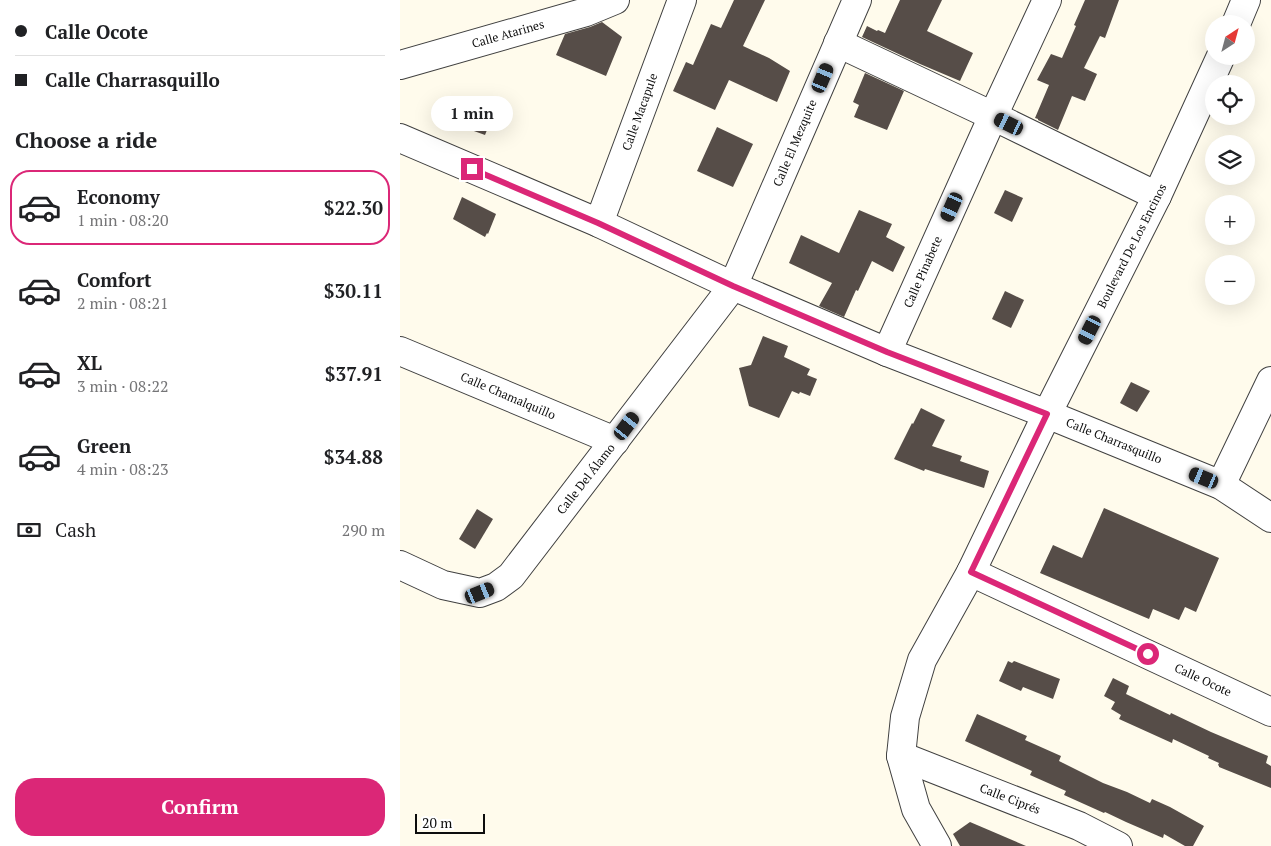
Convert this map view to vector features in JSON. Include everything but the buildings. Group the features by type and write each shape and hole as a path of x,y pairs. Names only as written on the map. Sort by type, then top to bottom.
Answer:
{"street":[{"name":"Calle Atarines","path":"400,65 586,12 615,0"},
{"name":"Calle Macapule","path":"598,223 682,0"},
{"name":"Calle El Mezquite","path":"733,286 856,0"},
{"name":"Calle Pinabete","path":"887,352 1046,0"},
{"path":"1240,15 1246,0"},
{"path":"838,44 993,116 1157,196"},
{"name":"Boulevard De Los Encinos","path":"937,846 916,809 901,756 905,717 922,660 971,572 1047,414 1157,196 1217,65"},
{"name":"Calle Charrasquillo","path":"400,138 598,223 733,286 887,352 1047,414 1221,485 1271,518"},
{"name":"Calle Del Álamo","path":"400,565 443,585 480,593 496,587 511,576 733,286"},
{"name":"Calle Chamalquillo","path":"400,351 615,441"},
{"path":"1221,485 1271,381"},
{"name":"Calle Ocote","path":"971,572 1271,712"},
{"name":"Calle Ciprés","path":"901,756 1079,826 1118,846"}],"route":[{"path":"472,169 598,223 733,286 887,352 1047,414 971,572 1148,654"}]}
